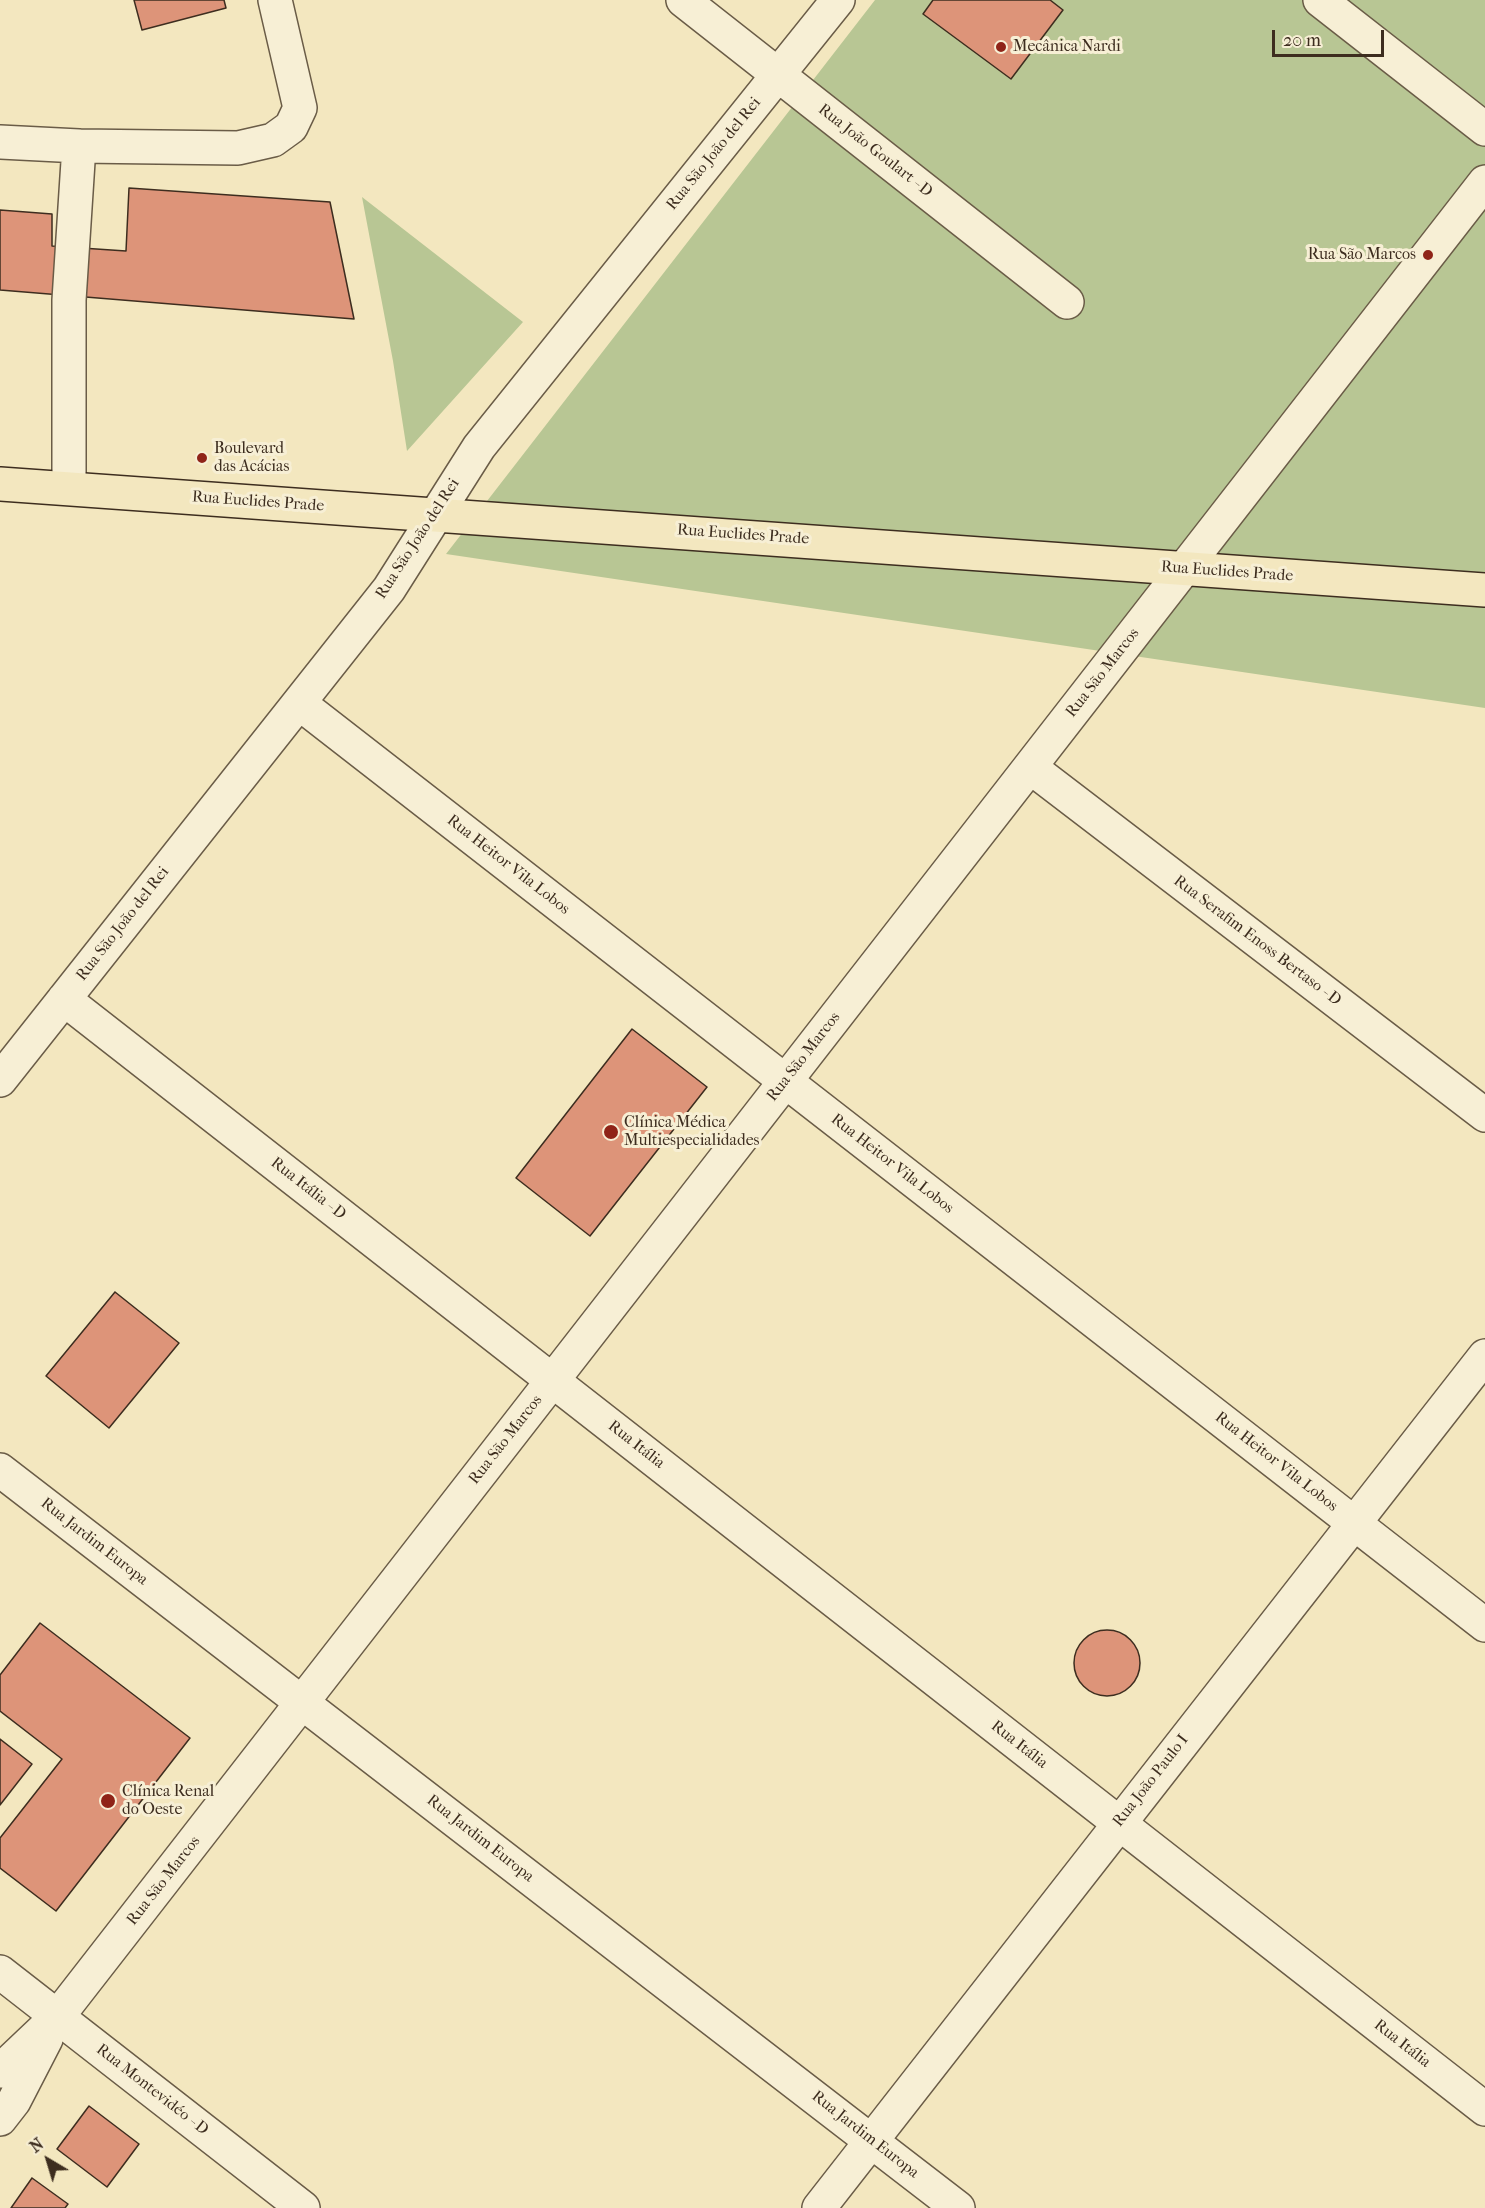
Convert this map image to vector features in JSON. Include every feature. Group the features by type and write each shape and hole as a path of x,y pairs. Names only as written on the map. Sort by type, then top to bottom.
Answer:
{"main road":[{"name":"Rua Euclides Prade","path":"0,484 808,539 1485,590"}],"street":[{"path":"0,142 79,146 238,148 273,140 291,127 300,108 274,0"},
{"name":"Rua João Goulart - D","path":"683,0 1067,302"},
{"name":"Rua São João del Rei","path":"0,1080 389,589 434,514 479,447 838,0"},
{"path":"1320,0 1485,129"},
{"path":"69,488 69,300 79,146"},
{"name":"Rua São Marcos","path":"0,2071 58,2016 1485,182"},
{"name":"Rua Heitor Vila Lobos","path":"299,703 1485,1625"},
{"name":"Rua Serafim Enoss Bertaso - D","path":"1030,767 1485,1115"},
{"name":"Rua Itália - D","path":"64,999 553,1380"},
{"name":"Rua João Paulo I","path":"819,2208 1118,1822 1485,1356"},
{"name":"Rua Itália","path":"553,1380 1485,2109"},
{"name":"Rua Jardim Europa","path":"0,1470 958,2208"},
{"name":"Rua Montevidéo - D","path":"0,1972 303,2208"},
{"name":"Rua São Marcos","path":"0,2119 14,2101 58,2016"}],"green space":[{"path":"875,0 1485,0 1485,708 446,554"},
{"path":"362,197 523,322 407,451 393,361"}],"building":[{"path":"134,0 224,0 226,8 142,30"},
{"name":"Mecânica Nardi","path":"933,0 1050,0 1063,10 1011,79 923,14"},
{"path":"129,188 330,202 354,319 0,290 0,210 52,214 52,246 126,251"},
{"name":"Clínica Médica Multiespecialidades","path":"632,1029 707,1087 590,1236 516,1178"},
{"path":"115,1292 179,1343 109,1428 46,1376"},
{"path":"40,1623 190,1738 56,1911 0,1868 0,1838 62,1759 0,1711 0,1675"},
{"path":"1100,1630 1114,1630 1126,1635 1135,1644 1140,1663 1138,1676 1131,1687 1114,1696 1100,1696 1088,1691 1079,1682 1074,1670 1074,1656 1079,1644 1088,1635"},
{"path":"0,1739 32,1764 0,1805"},
{"path":"89,2106 139,2144 107,2187 57,2149"},
{"path":"32,2178 68,2204 65,2208 11,2208"}],"place":[{"name":"Mecânica Nardi","path":"1001,47"},
{"name":"Rua São Marcos","path":"1428,255"},
{"name":"Boulevard das Acácias","path":"202,458"},
{"name":"Clínica Médica Multiespecialidades","path":"611,1132"},
{"name":"Clínica Renal do Oeste","path":"108,1801"}]}
